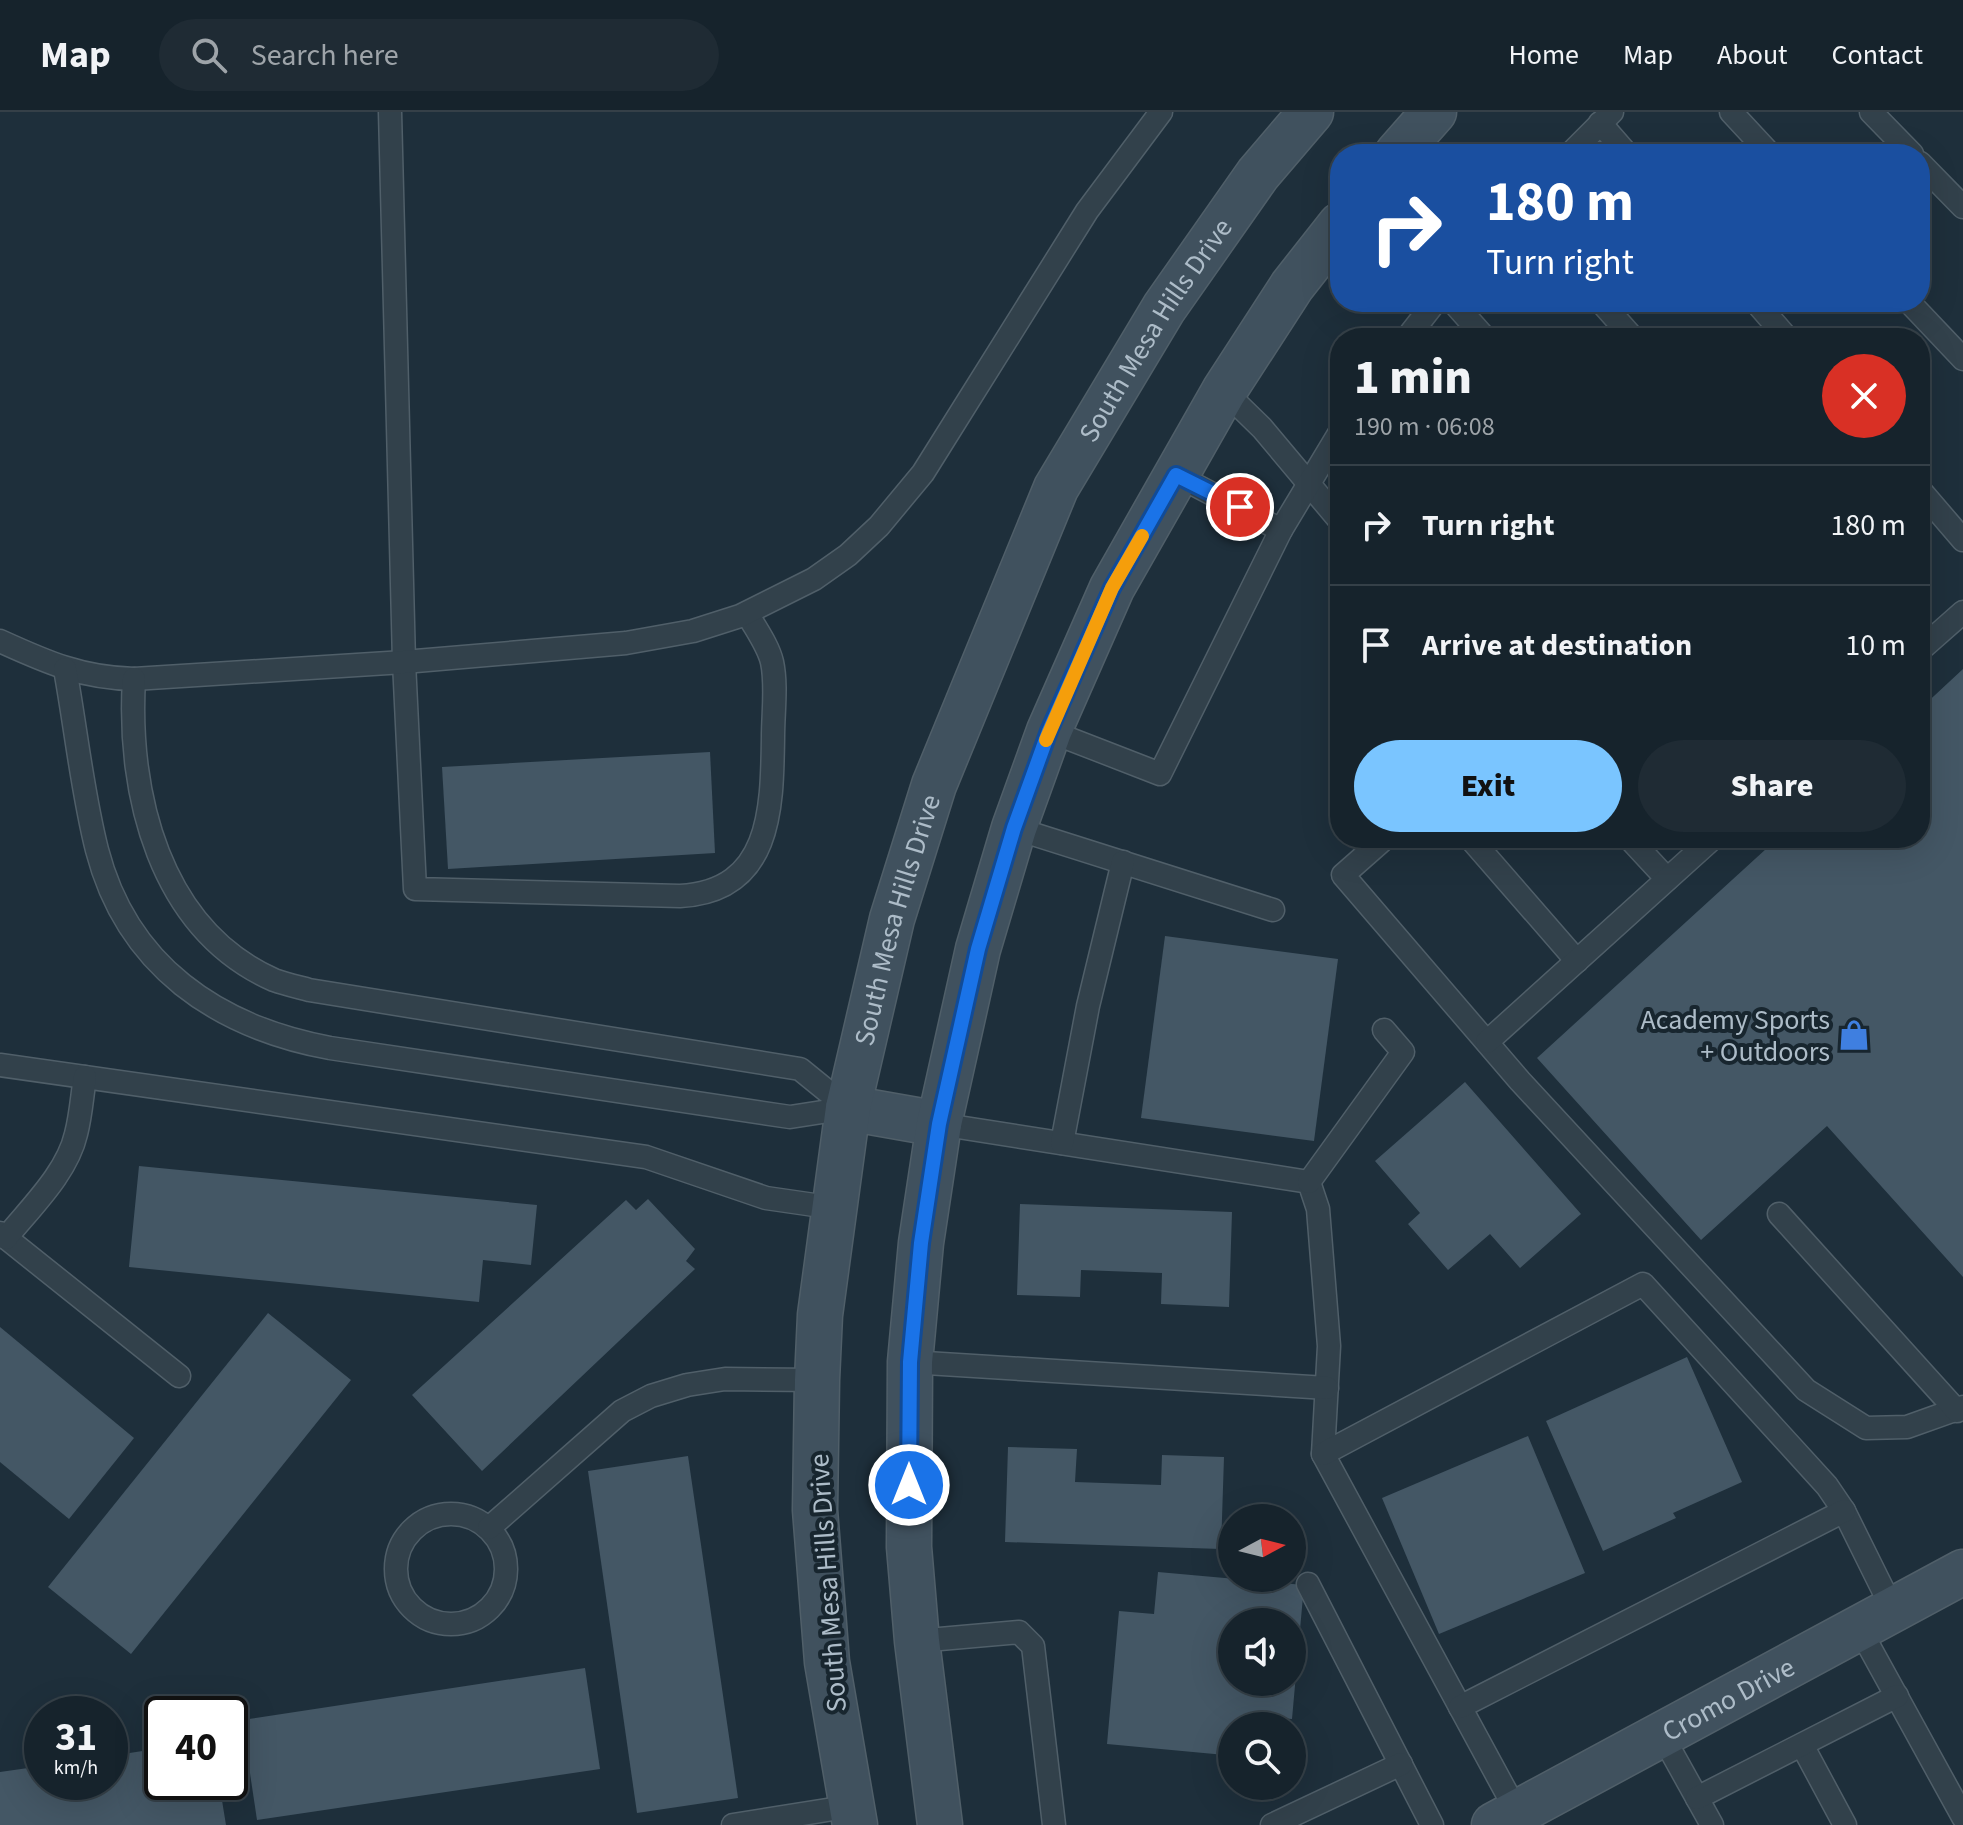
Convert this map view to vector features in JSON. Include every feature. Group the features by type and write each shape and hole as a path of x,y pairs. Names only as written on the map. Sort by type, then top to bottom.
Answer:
{"street":[{"name":"South Mesa Hills Drive","path":"853,1815 827,1662 815,1510 817,1380 820,1315 848,1108 892,919 934,785 1056,488 1164,308 1258,174 1311,112"},
{"path":"1406,144 1434,112"},
{"path":"940,1825 917,1641 909,1547 910,1362 921,1243 939,1124 978,949 1014,828 1049,731 1112,588 1224,391 1292,286 1330,238"},
{"path":"848,1108 939,1124"},
{"name":"Cromo Drive","path":"1506,1819 1963,1572"}],"lane":[{"path":"390,112 404,662 415,889 695,895 725,885 747,867 764,836 769,813 773,674 767,650 747,613"},
{"path":"0,641 65,669 90,676 134,679 404,662 626,643 693,631 747,613 814,579 848,555 903,500 942,444 1087,211 1161,112"},
{"path":"1731,112 1761,144"},
{"path":"1871,112 1902,144"},
{"path":"1580,144 1606,118 1621,144"},
{"path":"1930,173 1963,207"},
{"path":"1415,328 1427,312"},
{"path":"1462,312 1476,328"},
{"path":"1610,312 1624,328"},
{"path":"1765,312 1778,328"},
{"path":"1918,312 1963,359"},
{"path":"1224,391 1262,428 1330,510"},
{"path":"1049,731 1160,774 1281,530 1330,447"},
{"path":"1176,475 1281,530"},
{"path":"1930,502 1963,540"},
{"path":"1930,641 1963,612"},
{"path":"65,669 97,850 108,882 122,911 159,962 198,998 222,1013 267,1033 330,1048 790,1117 848,1108"},
{"path":"134,679 132,741 136,773 144,809 170,880 185,906 206,931 227,952 253,969 277,981 309,990 800,1069 848,1108"},
{"path":"1014,828 1273,910"},
{"path":"1374,848 1343,875 1520,1081 1806,1390 1866,1428 1907,1427 1960,1409 1779,1214"},
{"path":"1479,848 1577,961"},
{"path":"1638,848 1667,879"},
{"path":"1487,1042 1702,848"},
{"path":"1062,1143 1088,1006 1123,862"},
{"path":"1309,1182 1403,1052 1384,1030"},
{"path":"0,1065 646,1157 766,1198 835,1208"},
{"path":"85,1077 76,1136 67,1157 59,1172 3,1236 179,1376"},
{"path":"939,1124 1309,1182"},
{"path":"1309,1182 1318,1209 1329,1346 1323,1454 1460,1707 1506,1819"},
{"path":"1323,1454 1643,1284 1827,1486 1844,1511 1897,1696 1963,1817"},
{"path":"910,1362 1327,1388"},
{"path":"489,1528 622,1411 651,1396 687,1385 725,1379 817,1380"},
{"path":"1460,1707 1844,1511"},
{"path":"449,1514 475,1518 489,1528 500,1544 506,1563 505,1582 497,1599 484,1613 467,1622 448,1624 430,1620 413,1610 402,1596 396,1580 395,1562 410,1531 424,1520 449,1514"},
{"path":"1308,1584 1432,1825"},
{"path":"917,1641 1019,1632 1033,1646 1054,1825"},
{"path":"1697,1798 1897,1696"},
{"path":"1662,1735 1712,1825"},
{"path":"1802,1745 1845,1825"},
{"path":"1272,1825 1401,1764"},
{"path":"733,1825 853,1815"}],"building":[{"name":"Academy Sports + Outdoors","path":"1963,669 1963,1277 1827,1126 1701,1240 1537,1058 1767,848 1930,848 1930,700"},
{"path":"710,752 715,853 448,869 442,767"},
{"path":"1165,936 1338,959 1314,1141 1141,1118"},
{"path":"1465,1082 1581,1214 1520,1268 1490,1234 1448,1270 1408,1224 1420,1213 1375,1161"},
{"path":"139,1166 537,1205 531,1265 483,1260 479,1302 129,1267"},
{"path":"648,1199 695,1249 686,1261 695,1269 482,1471 412,1395 626,1200 636,1210"},
{"path":"1020,1204 1232,1212 1229,1307 1161,1304 1162,1273 1081,1270 1080,1297 1017,1295"},
{"path":"268,1313 351,1380 131,1654 48,1587"},
{"path":"0,1327 134,1438 69,1519 0,1462"},
{"path":"1687,1357 1742,1482 1673,1513 1676,1518 1603,1551 1546,1421"},
{"path":"1528,1436 1585,1573 1439,1634 1382,1498"},
{"path":"1008,1447 1077,1449 1075,1482 1161,1485 1162,1455 1224,1457 1222,1504 1218,1504 1218,1549 1005,1542"},
{"path":"688,1456 738,1798 637,1813 588,1471"},
{"path":"1158,1572 1218,1577 1218,1592 1303,1592 1302,1608 1218,1608 1218,1696 1294,1696 1293,1712 1218,1712 1218,1754 1107,1744 1119,1611 1154,1614"},
{"path":"585,1668 600,1769 257,1820 248,1760 248,1719"},
{"path":"144,1751 144,1800 222,1800 226,1825 0,1825 0,1772 24,1769 24,1800 128,1800 128,1753"}],"slow traffic":[{"path":"1046,740 1112,588 1142,536"}],"place":[{"name":"Academy Sports + Outdoors","path":"1854,1035"}],"route":[{"path":"909,1485 910,1362 921,1243 939,1124 978,949 1014,828 1049,731 1112,588 1176,475 1240,507"}]}
